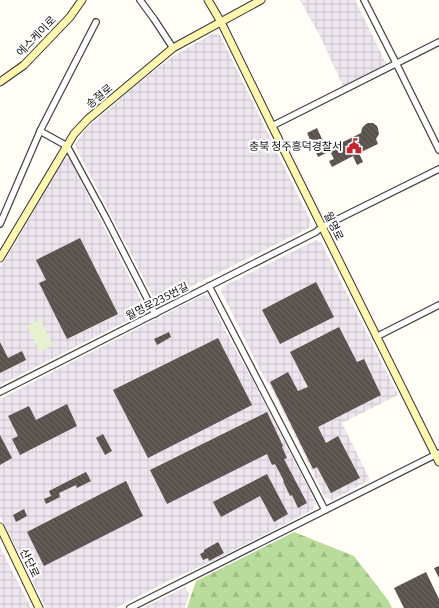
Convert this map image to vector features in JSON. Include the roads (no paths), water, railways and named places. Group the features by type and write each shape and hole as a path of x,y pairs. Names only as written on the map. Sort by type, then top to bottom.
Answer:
{"street":[{"name":"에스케이로","path":"0,82 24,65 70,17 82,0"},
{"path":"140,0 173,48"},
{"name":"월명로","path":"208,0 221,22 376,337 437,454 439,462"},
{"name":"송절로","path":"0,258 74,134 88,119 173,48 261,0"},
{"path":"364,0 439,150"},
{"path":"0,224 40,131 96,22"},
{"path":"272,126 439,42"},
{"path":"40,131 67,146 155,314"},
{"name":"월명로235번길","path":"0,392 439,169"},
{"path":"209,286 325,510"},
{"path":"376,337 439,305"},
{"path":"130,608 437,454"},
{"name":"산단로","path":"0,527 39,608"}],"place":[{"name":"충북 청주흥덕경찰서","path":"354,146"}]}
